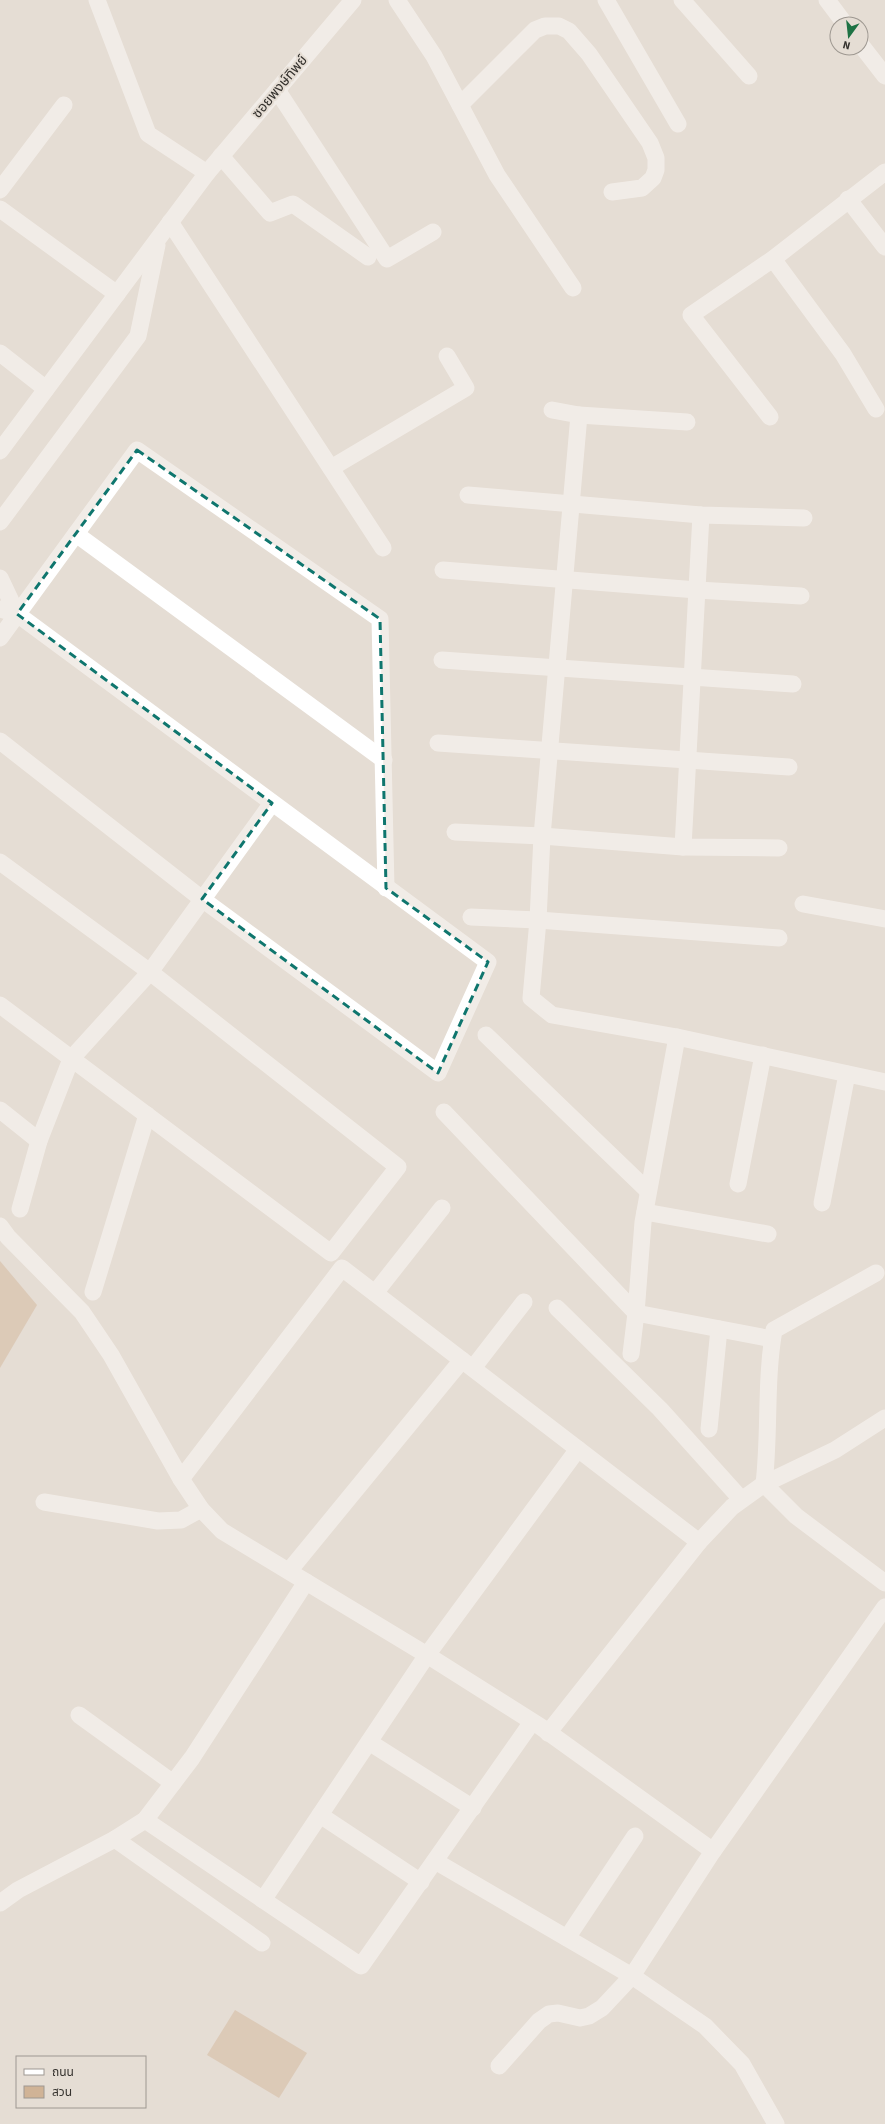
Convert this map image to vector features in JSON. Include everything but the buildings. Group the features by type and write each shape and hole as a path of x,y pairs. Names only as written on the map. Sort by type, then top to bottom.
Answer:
{"street":[{"path":"97,0 148,134 207,173"},
{"name":"ซอยพงษ์ทิพย์","path":"0,451 207,173 354,0"},
{"path":"397,0 434,56 497,175 573,288"},
{"path":"606,0 678,124"},
{"path":"682,0 749,76"},
{"path":"826,0 839,16"},
{"path":"460,106 535,30 545,26 559,26 569,31 590,54 650,142 656,158 656,170 653,178 642,188 612,192"},
{"path":"869,55 885,76"},
{"path":"277,90 387,259 433,232"},
{"path":"0,190 64,105"},
{"path":"221,156 270,212 293,204 368,257"},
{"path":"770,417 691,315 773,259 848,199 885,172"},
{"path":"848,199 885,247"},
{"path":"0,209 117,294"},
{"path":"170,222 383,548"},
{"path":"0,522 138,336 158,239"},
{"path":"773,259 843,354 876,409"},
{"path":"0,352 46,389"},
{"path":"331,468 466,388 447,356"},
{"path":"552,410 579,415 687,422"},
{"path":"579,415 549,750 542,836 538,920 531,998 552,1015 677,1037 885,1082"},
{"path":"0,638 137,450 380,619 386,888"},
{"path":"468,495 571,503 701,516 804,518"},
{"path":"683,847 691,677 701,516"},
{"path":"76,534 384,760"},
{"path":"442,570 697,590 801,596"},
{"path":"0,578 17,614"},
{"path":"0,609 17,614 488,962 438,1073 202,899 0,741"},
{"path":"442,660 793,684"},
{"path":"438,743 789,767"},
{"path":"20,1209 39,1141 71,1059 150,972 272,803"},
{"path":"455,832 542,836 683,847 779,848"},
{"path":"0,862 150,972 398,1167 331,1253 0,1005"},
{"path":"803,904 885,919"},
{"path":"471,917 538,920 779,938"},
{"path":"486,1034 648,1190"},
{"path":"631,1354 648,1190 677,1037"},
{"path":"738,1184 763,1056"},
{"path":"822,1203 847,1074"},
{"path":"0,1110 39,1141"},
{"path":"444,1112 636,1313 772,1339"},
{"path":"93,1292 147,1116"},
{"path":"375,1293 442,1208"},
{"path":"645,1212 768,1234"},
{"path":"0,1226 8,1237 82,1312 111,1355 181,1479 201,1509 222,1531 427,1655 532,1722 713,1851"},
{"path":"181,1479 342,1268 699,1542"},
{"path":"876,1273 774,1330 772,1339 764,1484 796,1516 885,1583"},
{"path":"289,1571 468,1364 524,1302"},
{"path":"557,1308 660,1409 741,1499"},
{"path":"709,1429 719,1329"},
{"path":"548,1733 699,1542 741,1499 764,1484 835,1450 885,1418"},
{"path":"263,1900 427,1655 578,1449"},
{"path":"44,1502 158,1521 181,1520 201,1509"},
{"path":"0,1903 18,1890 115,1839 145,1820 192,1758 306,1582"},
{"path":"499,2066 539,2021 549,2014 558,2013 580,2018 589,2016 602,2008 632,1976 713,1851 885,1607"},
{"path":"79,1715 173,1783"},
{"path":"145,1820 361,1966 436,1862 532,1722"},
{"path":"369,1742 473,1808"},
{"path":"320,1815 421,1882"},
{"path":"567,1938 635,1836"},
{"path":"115,1839 262,1944"},
{"path":"436,1862 632,1976 705,2026 742,2064 776,2124"}],"highlighted area":[{"path":"137,450 380,619 386,888 488,962 438,1073 202,899 272,803 17,614"}],"green space":[{"path":"0,1261 37,1305 0,1368"},
{"path":"235,2010 307,2053 279,2098 207,2055"}]}
